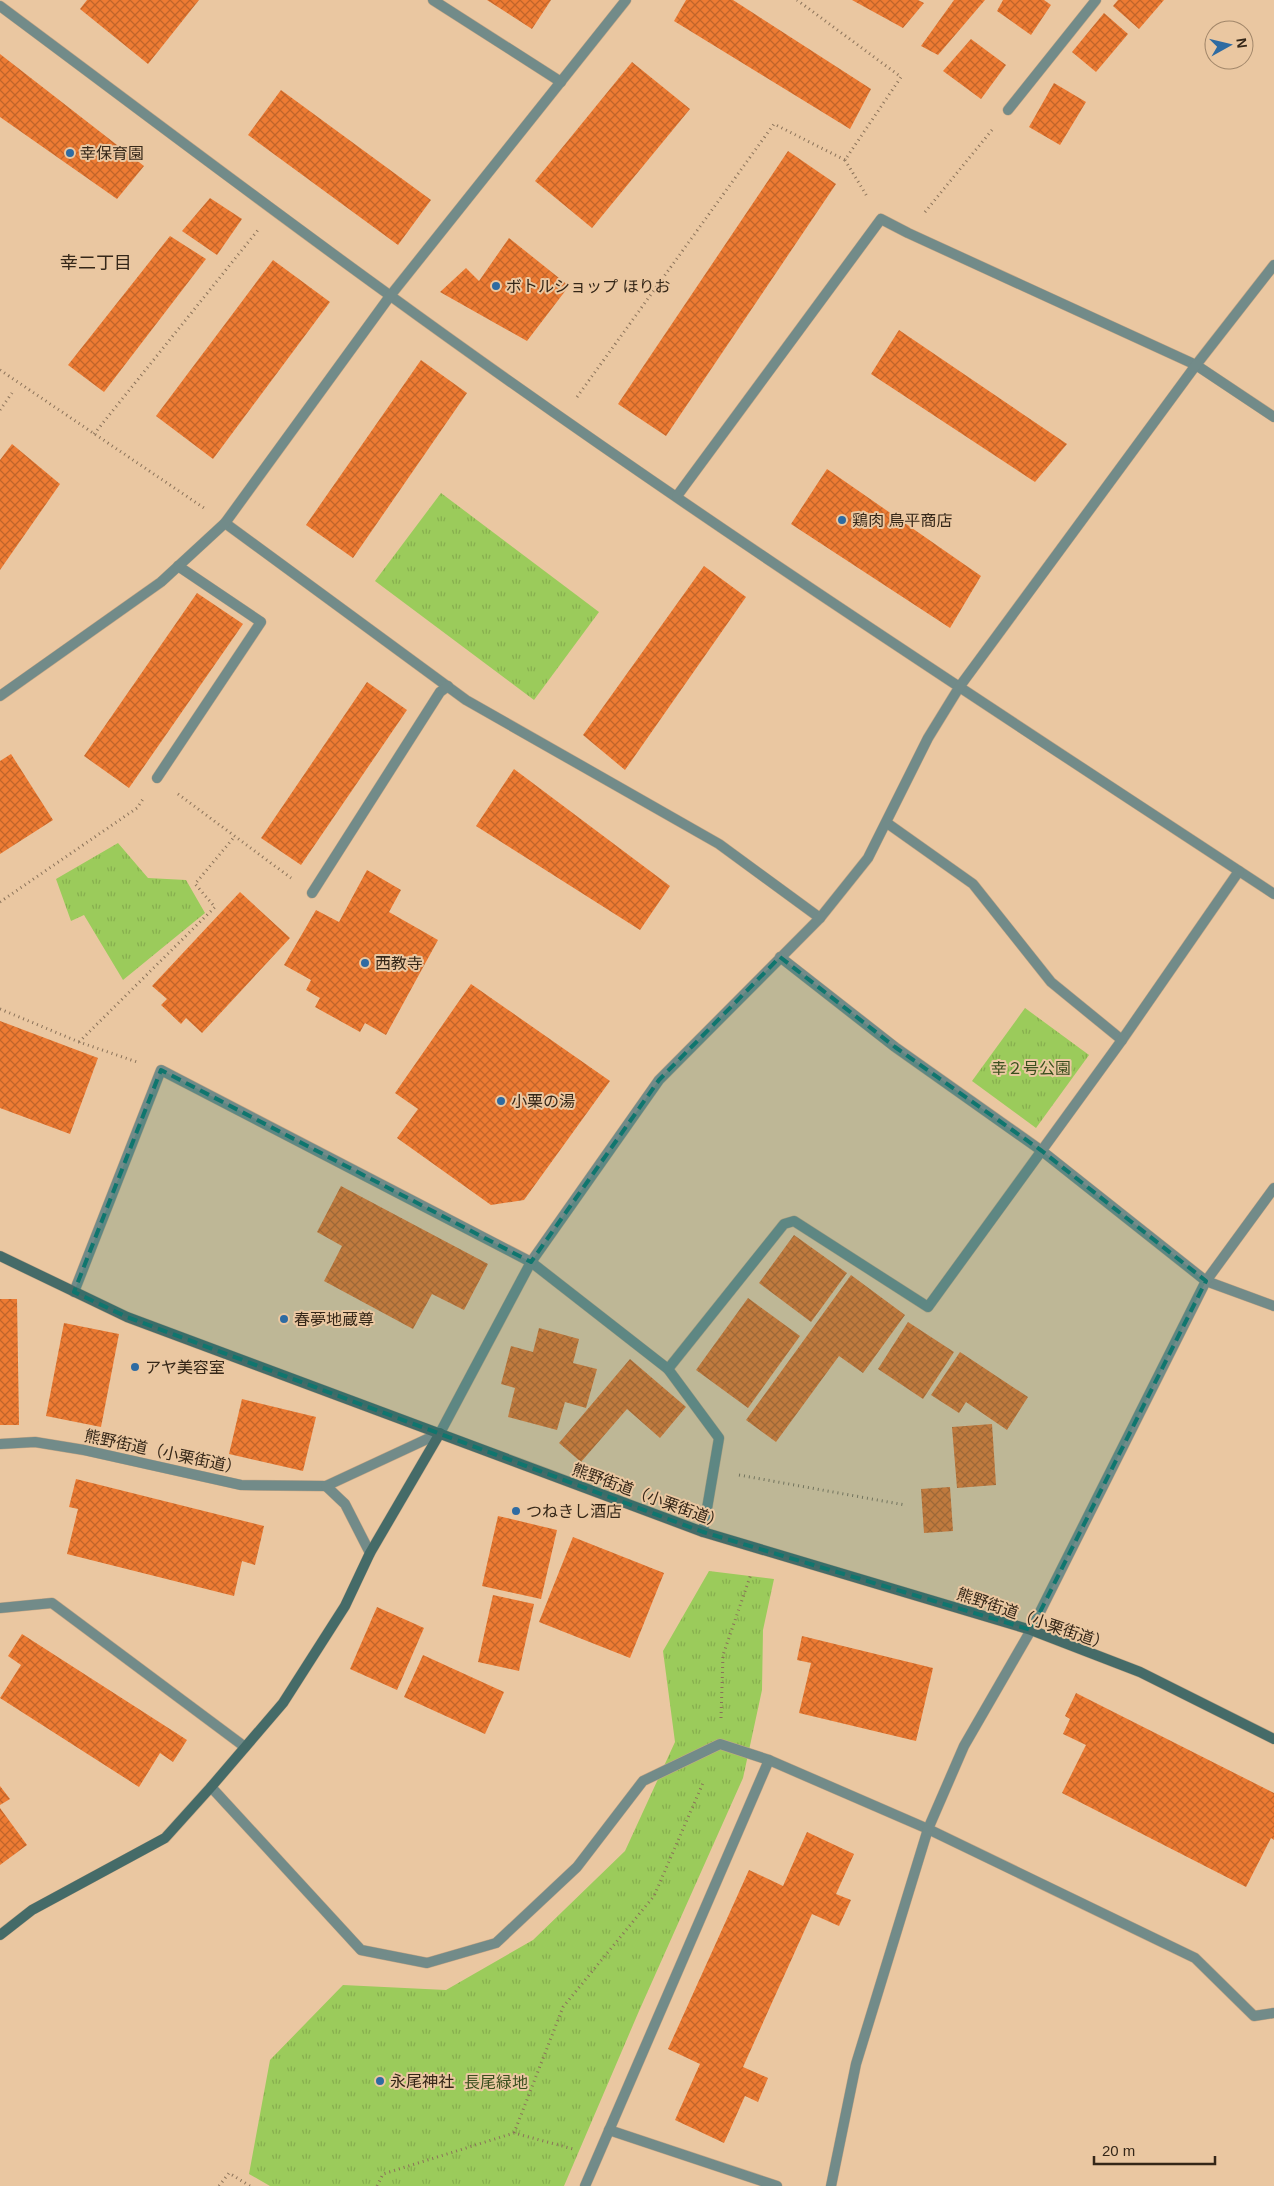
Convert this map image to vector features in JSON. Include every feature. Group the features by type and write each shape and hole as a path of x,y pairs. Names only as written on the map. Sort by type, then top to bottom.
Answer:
{"street":[{"path":"433,0 561,82"},
{"path":"0,696 161,582 225,523 390,296 626,0"},
{"path":"1008,110 1096,0"},
{"path":"0,6 390,296 563,417 960,686 1274,894"},
{"path":"677,496 881,218 908,233 1196,365 1274,416"},
{"path":"0,1935 32,1910 165,1838 246,1748 283,1703 346,1606 370,1553 440,1433 532,1262 659,1080 820,918 868,858 888,822 928,738 960,686 1196,365 1274,265"},
{"path":"225,523 466,700 719,844 820,918"},
{"path":"157,778 261,622 178,566"},
{"path":"312,893 440,692 448,686"},
{"path":"888,822 973,884 1051,982 1122,1040"},
{"path":"668,1369 784,1224 794,1221 928,1307 1122,1040 1239,871"},
{"path":"780,957 895,1047 1042,1151 1206,1281 1274,1306"},
{"path":"74,1292 161,1070 532,1262 668,1369 719,1438 703,1532"},
{"path":"831,2186 856,2064 928,1829 964,1746 1031,1630 1206,1281 1274,1188"},
{"path":"0,1256 127,1317 440,1433"},
{"name":"熊野街道（小栗街道）","path":"0,1444 35,1442 84,1450 241,1485 326,1486 440,1433 490,1455 703,1532 1031,1630 1140,1672 1274,1739"},
{"path":"326,1486 345,1504 370,1553"},
{"path":"0,1608 52,1603 246,1748"},
{"path":"211,1787 361,1950 427,1963 496,1943 577,1867 643,1781 720,1744 769,1760 928,1829 1195,1958 1254,2016 1274,2014"},
{"path":"584,2186 769,1760"},
{"path":"609,2130 777,2186"}],"path":[{"path":"797,0 901,77 845,160"},
{"path":"908,233 1008,110"},
{"path":"563,417 774,124 845,160 881,218"},
{"path":"94,434 274,210"},
{"path":"0,370 225,523"},
{"path":"0,410 12,393"},
{"path":"0,902 137,808 157,778 312,893"},
{"path":"79,1042 215,907 195,884 235,836"},
{"path":"0,1009 79,1042 161,1070"},
{"path":"714,1470 905,1505"},
{"path":"514,2132 563,2007 654,1896 720,1744 723,1655 759,1550"},
{"path":"376,2186 383,2174 514,2132 597,2156"},
{"path":"219,2186 229,2172 250,2186"}],"highlighted area":[{"path":"780,957 895,1047 1042,1151 1206,1281 1031,1630 703,1532 127,1317 74,1292 161,1070 531,1262 659,1080"}],"green space":[{"path":"441,493 599,612 534,700 375,581"},
{"path":"118,843 148,878 186,880 205,913 123,980 84,915 71,921 56,879"},
{"name":"幸２号公園","path":"1025,1008 1089,1055 1036,1128 972,1081"},
{"name":"長尾緑地","path":"709,1571 774,1579 763,1630 762,1690 743,1778 639,2011 564,2186 270,2186 249,2174 270,2060 343,1985 446,1990 533,1940 625,1851 675,1742 663,1651"}],"building":[{"path":"87,0 199,0 148,64 80,9"},
{"path":"487,0 551,0 532,29"},
{"path":"686,0 733,0 871,89 850,129 674,21"},
{"path":"852,0 918,0 924,3 903,28"},
{"path":"954,0 985,0 938,55 921,46"},
{"path":"1003,0 1044,0 1051,5 1031,35 997,11"},
{"path":"1118,0 1164,0 1139,29 1113,6"},
{"path":"1104,13 1128,34 1096,72 1072,52"},
{"path":"971,39 1006,65 981,99 943,71"},
{"path":"0,54 144,166 117,199 0,117"},
{"path":"632,62 690,109 592,228 535,181"},
{"path":"1054,83 1086,102 1060,145 1029,127"},
{"path":"281,90 431,200 398,245 248,135"},
{"path":"788,151 836,184 666,436 618,404"},
{"path":"210,198 242,219 217,255 182,231"},
{"path":"170,236 206,259 104,392 68,365"},
{"path":"509,238 569,286 527,341 440,292 466,268 479,281"},
{"path":"273,260 330,302 213,459 156,416"},
{"path":"899,330 1067,444 1035,482 871,374"},
{"path":"421,360 467,393 353,558 306,525"},
{"path":"12,444 60,484 0,570 0,460"},
{"path":"827,469 981,576 950,628 791,524"},
{"path":"704,566 746,597 625,770 583,735"},
{"path":"197,593 243,624 129,788 84,756"},
{"path":"367,682 407,710 301,865 261,838"},
{"path":"11,754 53,820 0,854 0,761"},
{"path":"514,769 670,886 640,930 476,826"},
{"path":"367,870 401,890 389,912 438,940 386,1035 365,1023 360,1032 315,1007 320,998 306,990 311,980 284,965 316,910 339,922"},
{"path":"240,892 290,938 202,1033 186,1018 181,1024 161,1005 167,999 152,986"},
{"name":"小栗の湯","path":"471,984 610,1081 524,1200 491,1205 397,1138 418,1109 395,1093"},
{"path":"0,1021 98,1058 70,1134 0,1108"},
{"path":"341,1186 488,1264 464,1310 432,1294 413,1329 324,1281 342,1246 317,1232"},
{"path":"794,1235 847,1273 811,1322 759,1283"},
{"path":"851,1275 905,1315 863,1373 839,1356 776,1442 746,1420"},
{"path":"748,1298 800,1336 748,1408 696,1370"},
{"path":"0,1299 17,1299 19,1425 0,1425"},
{"path":"908,1322 954,1352 923,1399 878,1369"},
{"path":"64,1323 119,1334 101,1427 46,1416"},
{"path":"539,1328 579,1339 573,1363 597,1369 586,1408 565,1402 557,1430 508,1417 515,1388 501,1384 511,1346 533,1352"},
{"path":"960,1352 1028,1397 1007,1430 966,1402 959,1413 931,1395"},
{"path":"630,1359 686,1407 660,1438 627,1409 581,1462 559,1443"},
{"path":"242,1399 316,1417 303,1471 229,1454"},
{"path":"992,1424 996,1485 957,1488 952,1427"},
{"path":"76,1479 264,1526 255,1565 242,1561 234,1596 67,1554 78,1509 69,1507"},
{"path":"950,1487 953,1531 924,1533 921,1489"},
{"path":"498,1516 557,1530 541,1599 482,1586"},
{"path":"573,1537 664,1573 630,1658 539,1622"},
{"path":"493,1595 534,1604 519,1671 478,1662"},
{"path":"377,1607 424,1628 397,1690 350,1669"},
{"path":"22,1634 187,1740 173,1762 160,1753 139,1787 0,1698 21,1665 8,1656"},
{"path":"802,1636 933,1668 916,1741 799,1713 811,1663 797,1660"},
{"path":"423,1655 504,1692 485,1734 404,1697"},
{"path":"1076,1693 1274,1793 1274,1840 1271,1838 1246,1887 1062,1793 1086,1745 1063,1734 1070,1719 1065,1716"},
{"path":"0,1786 10,1799 0,1805"},
{"path":"0,1808 27,1845 0,1865"},
{"path":"807,1832 854,1854 836,1894 851,1900 839,1926 812,1914 743,2067 768,2078 758,2102 745,2096 724,2143 675,2120 700,2064 668,2049 749,1870 783,1886"}],"place":[{"name":"幸保育園","path":"70,153"},
{"name":"ボトルショップ ほりお","path":"496,286"},
{"name":"鶏肉 鳥平商店","path":"842,520"},
{"name":"西教寺","path":"365,963"},
{"name":"小栗の湯","path":"501,1101"},
{"name":"春夢地蔵尊","path":"284,1319"},
{"name":"アヤ美容室","path":"135,1367"},
{"name":"つねきし酒店","path":"516,1511"},
{"name":"永尾神社","path":"380,2081"}],"district":[{"name":"幸二丁目","path":"96,263"}]}
